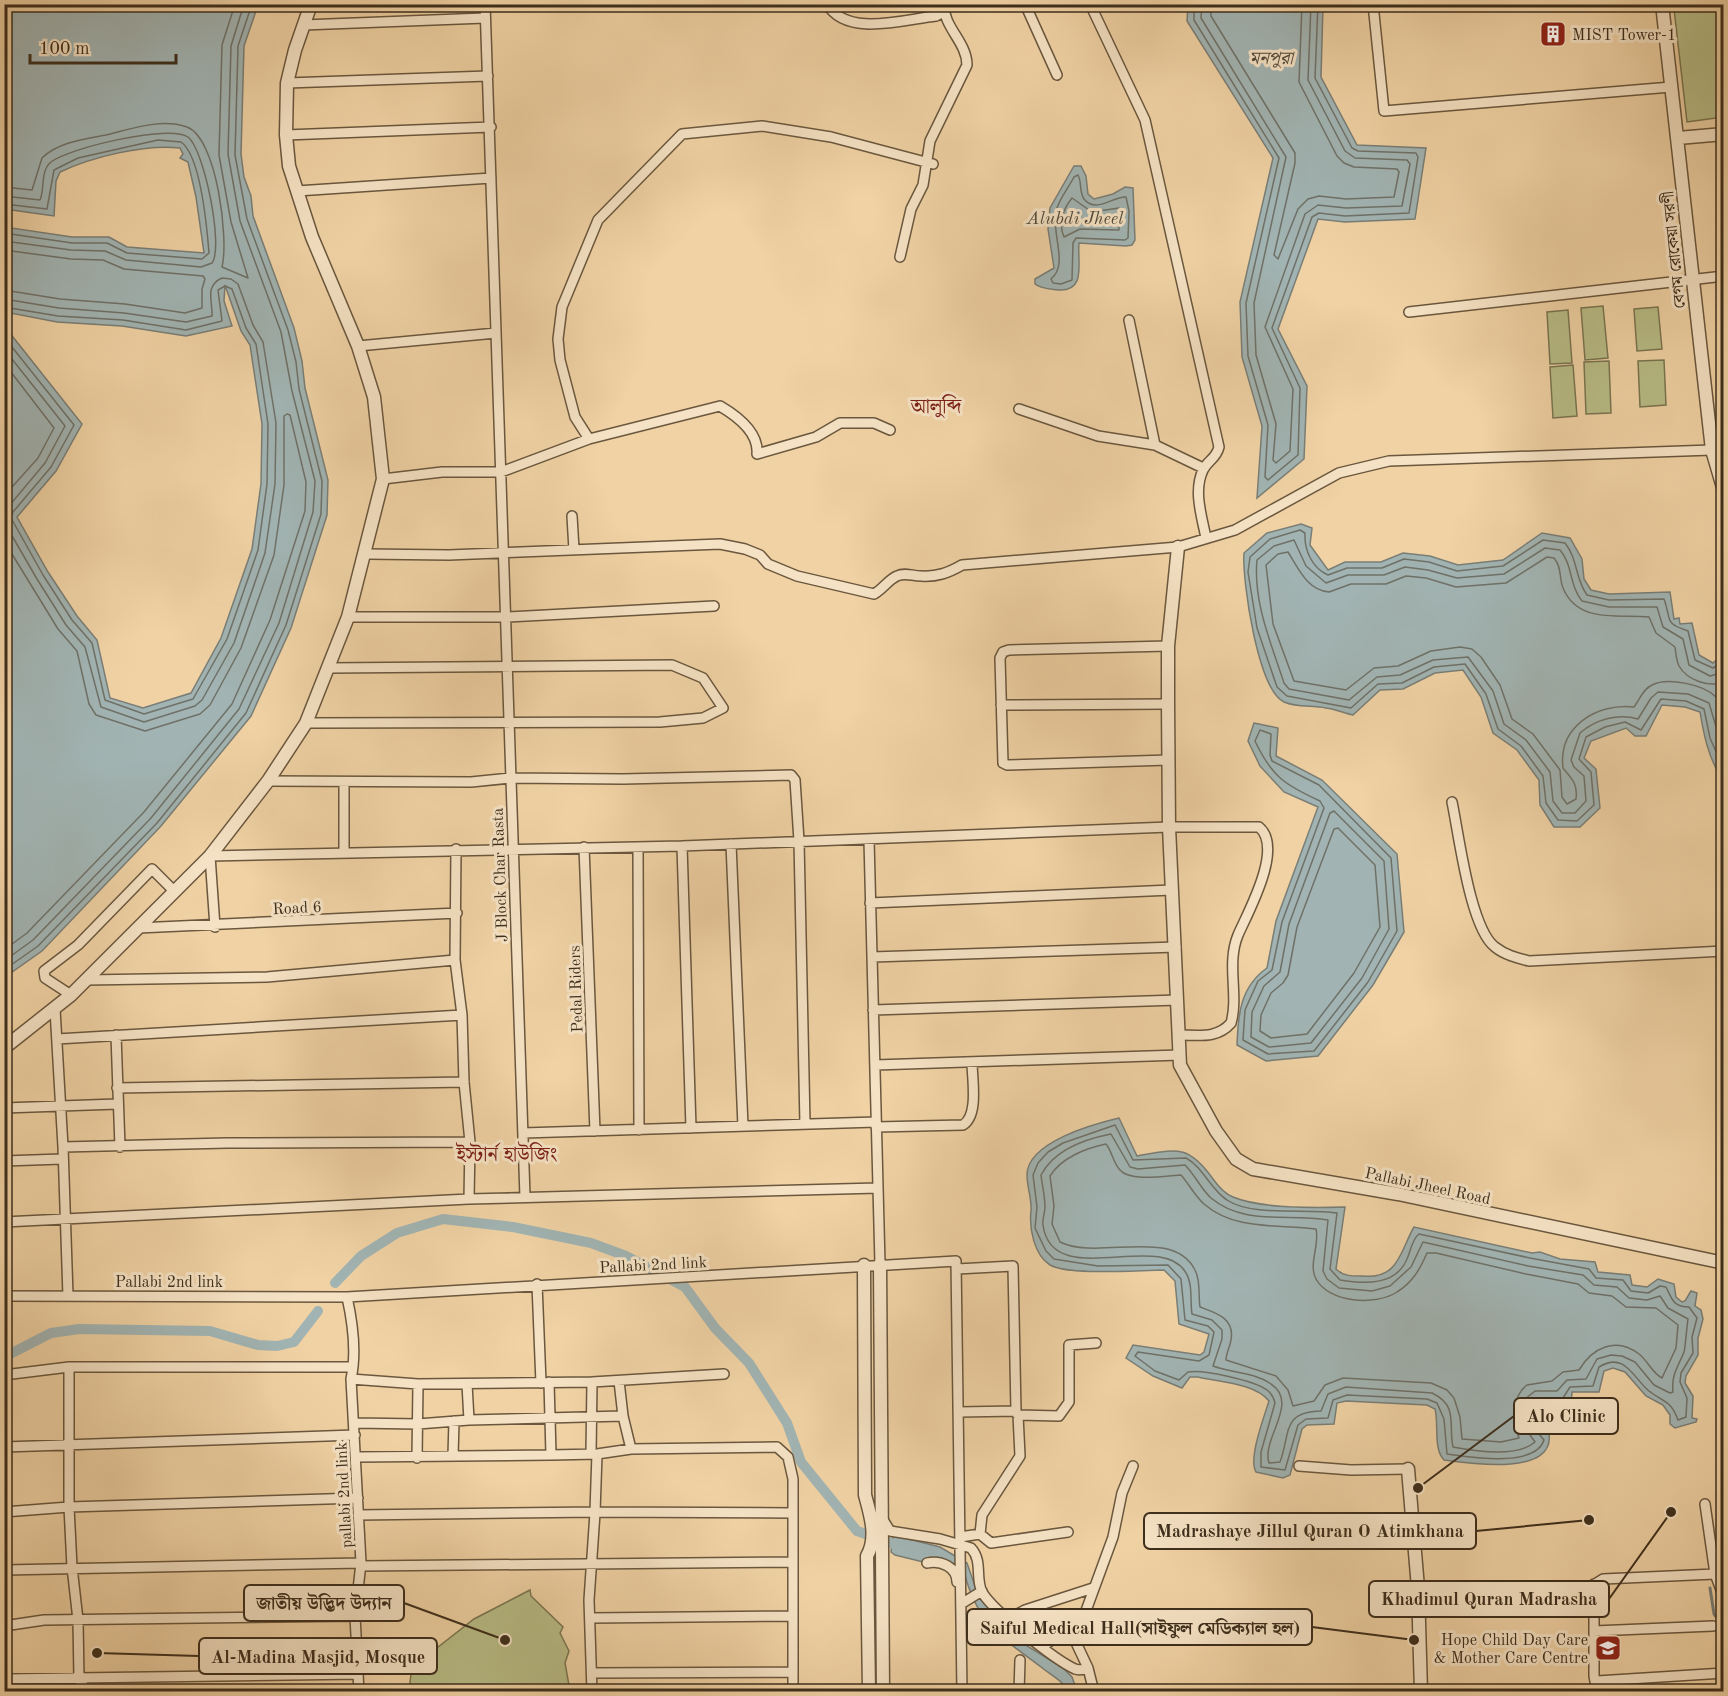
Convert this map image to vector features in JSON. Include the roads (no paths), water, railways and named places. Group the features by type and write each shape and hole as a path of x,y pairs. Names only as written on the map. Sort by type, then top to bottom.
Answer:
{"street":[{"path":"4,1048 71,995 210,856 268,781 306,723 348,617 366,554 383,478 374,397 358,346 312,237 289,166 286,135 287,83 311,4"},
{"name":"J Block Char Rasta","path":"485,4 491,127 525,1197"},
{"path":"827,4 843,19 860,24 936,16 943,8 967,54 967,65 930,141 930,163 923,185 911,209 900,257"},
{"path":"1025,4 1057,75"},
{"path":"1090,4 1145,120 1219,447 1217,457 1203,468 1199,483 1206,538"},
{"path":"1373,4 1384,111 1671,87"},
{"name":"বেগম রোকেয়া সরণী","path":"1662,4 1712,450 1724,491"},
{"path":"303,25 486,18"},
{"path":"287,83 488,76"},
{"path":"589,439 575,417 560,360 558,339 562,307 598,220 682,134 762,126 831,137 930,163"},
{"path":"286,135 491,127"},
{"path":"1678,138 1724,134"},
{"path":"297,191 491,178"},
{"path":"1409,312 1724,276"},
{"path":"1129,320 1155,445"},
{"path":"358,346 496,333"},
{"path":"383,478 442,472 501,472 589,439 720,406 749,430 758,444 757,454 816,437 840,423 874,423 890,430"},
{"path":"1019,409 1098,436 1155,445 1203,468"},
{"path":"366,554 449,555 720,544 745,549 760,555 768,564 797,576 874,594 882,590 896,576 907,573 945,575 962,565 1178,547 1234,530 1339,473 1389,461 1712,450"},
{"path":"572,516 574,550"},
{"path":"875,1065 1180,1060 1169,827 1168,704 1168,646 1178,547"},
{"path":"348,617 506,617 714,606"},
{"path":"1168,646 1010,650 1003,652 1000,658 1002,759 1007,765 1169,760"},
{"path":"306,723 509,724 672,721 703,718 723,708 703,678 672,665 329,668"},
{"path":"1001,705 1168,704"},
{"path":"268,781 471,782 511,778 623,779 791,775 795,780 799,841 805,1124"},
{"path":"344,783 344,853"},
{"path":"1452,802 1475,914 1493,946 1510,956 1529,961 1724,951"},
{"path":"210,856 682,846 1169,827 1252,826 1265,832 1267,842 1264,877 1234,945 1230,1023 1224,1031 1215,1035 1179,1035"},
{"path":"869,840 880,1264 878,1520 869,1692"},
{"path":"731,844 743,1126"},
{"path":"682,846 691,1128"},
{"name":"Pedal Riders","path":"584,847 595,1131"},
{"path":"638,847 639,1130"},
{"path":"456,849 455,960 462,1015 464,1082 470,1142 469,1199"},
{"path":"210,856 215,927"},
{"path":"71,995 45,978 44,971 78,945 152,869 175,891"},
{"path":"870,903 1172,890"},
{"name":"Road 6","path":"138,928 215,927 457,913"},
{"path":"872,957 1176,947"},
{"path":"86,980 267,977 455,960"},
{"path":"873,1010 1178,1000"},
{"path":"54,1009 61,1106 68,1296"},
{"path":"57,1039 462,1015"},
{"path":"116,1035 120,1147"},
{"name":"Pallabi Jheel Road","path":"1180,1060 1216,1131 1236,1159 1245,1166 1398,1194 1724,1263"},
{"path":"523,1133 805,1124 963,1125 969,1121 972,1113 972,1062"},
{"path":"117,1088 464,1082"},
{"path":"4,1108 117,1104"},
{"path":"63,1147 227,1143 470,1142"},
{"path":"4,1161 62,1159"},
{"path":"4,1222 66,1221 469,1199 878,1188"},
{"name":"Pallabi 2nd link","path":"4,1296 347,1297 537,1284 635,1281 880,1264 956,1261 957,1269"},
{"path":"864,1265 865,1495 878,1520 890,1531 960,1542 971,1548 977,1557 981,1592 1026,1636 1075,1669 1089,1668"},
{"path":"962,1692 957,1269 1013,1266 1020,1456 982,1515 980,1534"},
{"path":"537,1284 550,1419 551,1455"},
{"name":"pallabi 2nd link","path":"347,1297 353,1324 351,1379 361,1564 355,1617 358,1692"},
{"path":"959,1412 1059,1416 1069,1402 1069,1345 1096,1343"},
{"path":"4,1375 69,1367 353,1367"},
{"path":"69,1367 69,1507 72,1567 78,1620 79,1679 87,1692"},
{"path":"351,1379 418,1384 545,1383 724,1374"},
{"path":"619,1381 623,1416 631,1449"},
{"path":"592,1382 591,1417 595,1512 589,1600 592,1618 592,1692"},
{"path":"417,1458 418,1384"},
{"path":"467,1384 469,1420"},
{"path":"355,1423 418,1424 469,1420 623,1416"},
{"path":"453,1456 454,1421"},
{"path":"4,1447 355,1435"},
{"path":"357,1457 594,1454 631,1449 777,1447 788,1457 794,1479 792,1513 793,1692"},
{"path":"1043,1646 1056,1636 1080,1627 1113,1537 1122,1493 1133,1466"},
{"path":"1299,1466 1351,1470 1408,1469 1418,1592 1421,1692"},
{"path":"4,1512 69,1507 358,1498"},
{"path":"1705,1504 1715,1575 1724,1598"},
{"path":"358,1515 595,1512 792,1513"},
{"path":"980,1534 991,1543 1068,1532"},
{"path":"960,1542 980,1534"},
{"path":"875,1551 883,1692"},
{"path":"4,1570 72,1567 361,1564 792,1562"},
{"path":"927,1563 937,1562 951,1568 957,1575 962,1598"},
{"path":"1418,1592 1567,1591 1594,1584 1603,1579 1715,1575"},
{"path":"1594,1584 1594,1676 1597,1681 1597,1692"},
{"path":"1008,1619 1025,1610 1093,1588"},
{"path":"962,1598 981,1592"},
{"path":"592,1618 793,1616"},
{"path":"4,1626 44,1620 355,1617"},
{"path":"1594,1630 1713,1626"},
{"path":"1071,1632 1089,1668 1094,1692"},
{"path":"1019,1692 1020,1660"},
{"path":"592,1673 792,1672"},
{"path":"4,1679 358,1674"},
{"path":"1597,1681 1724,1674"}],"water":[{"path":"5,4 258,5 244,46 241,154 244,177 251,196 253,216 294,328 302,361 305,388 328,480 327,515 291,628 251,716 161,826 42,951 5,977 5,327 82,424 56,471 17,517 48,572 77,616 97,640 110,698 143,708 191,693 221,638 252,549 261,484 262,424 250,345 241,331 225,285 224,301 232,326 186,336 122,326 57,322 5,312 5,227 72,237 109,237 127,247 204,253 196,197 188,162 180,158 183,154 180,148 151,148 118,153 87,161 60,172 56,181 54,216 5,209"},
{"name":"মনপুরা","path":"1188,5 1323,5 1321,77 1357,145 1426,148 1415,219 1345,222 1318,219 1278,329 1307,386 1304,459 1257,498 1262,426 1242,357 1240,302 1273,158 1187,21"},
{"name":"Alubdi Jheel","path":"1074,166 1081,166 1086,176 1088,194 1094,199 1113,194 1125,187 1133,188 1135,240 1132,245 1126,246 1079,243 1079,274 1073,286 1058,290 1043,288 1035,284 1035,279 1054,268 1048,229 1050,208"},
{"path":"1301,524 1312,528 1310,545 1328,570 1345,562 1381,562 1403,553 1430,556 1458,565 1503,560 1542,533 1570,538 1582,559 1584,579 1591,590 1609,594 1670,592 1674,619 1679,618 1680,624 1692,623 1699,655 1713,663 1723,654 1723,776 1720,776 1709,753 1700,712 1685,707 1662,705 1646,736 1635,736 1626,728 1591,741 1584,758 1596,769 1600,808 1580,827 1554,827 1540,805 1539,780 1517,750 1493,733 1481,697 1463,670 1435,673 1403,689 1380,690 1353,715 1321,707 1284,702 1266,678 1259,657 1249,609 1244,553 1267,533"},
{"path":"1254,723 1278,728 1276,756 1322,780 1397,854 1404,932 1373,985 1318,1056 1266,1061 1237,1045 1242,1002 1251,984 1267,968 1276,921 1318,807 1284,792 1260,766 1248,741"},
{"path":"1119,1118 1137,1156 1172,1151 1189,1154 1222,1190 1233,1197 1273,1206 1345,1207 1336,1269 1344,1274 1374,1276 1391,1269 1397,1262 1414,1227 1532,1253 1540,1252 1560,1259 1595,1262 1598,1272 1630,1275 1632,1285 1647,1287 1658,1279 1674,1284 1676,1297 1682,1302 1691,1291 1697,1293 1695,1306 1701,1310 1703,1319 1698,1338 1698,1355 1686,1376 1685,1383 1693,1396 1692,1418 1697,1419 1696,1422 1675,1428 1670,1424 1670,1415 1663,1405 1646,1396 1625,1372 1613,1368 1604,1371 1599,1392 1572,1392 1571,1404 1538,1404 1538,1425 1549,1434 1547,1448 1538,1457 1524,1462 1489,1464 1444,1460 1437,1443 1435,1409 1427,1405 1346,1401 1337,1403 1334,1424 1307,1425 1302,1429 1290,1475 1283,1478 1256,1472 1255,1448 1269,1401 1263,1395 1236,1384 1198,1377 1190,1377 1182,1388 1153,1376 1126,1358 1133,1345 1200,1355 1204,1352 1209,1334 1179,1324 1175,1281 1164,1270 1088,1271 1060,1268 1045,1261 1036,1248 1031,1225 1031,1202 1027,1180 1030,1163 1038,1153 1064,1136"},
{"path":"893,1535 940,1547 967,1563 977,1592 1016,1639 1063,1668 1072,1677 1077,1691 1068,1691 1059,1681 992,1628 976,1605 964,1572 895,1555 891,1552"}],"waterway":[{"path":"335,1283 361,1256 397,1233 443,1219 513,1227 591,1243 626,1256 685,1287 715,1328 749,1363 787,1423 801,1462 857,1531 905,1548"},
{"path":"4,1357 51,1333 79,1329 210,1331 258,1345 277,1346 294,1342 318,1311"},
{"path":"1710,1588 1714,1614 1724,1627"}],"place":[{"name":"MIST Tower-1","path":"1553,34"},
{"name":"Alo Clinic","path":"1418,1488"},
{"name":"Khadimul Quran Madrasha","path":"1671,1512"},
{"name":"Madrashaye Jillul Quran O Atimkhana","path":"1589,1520"},
{"name":"জাতীয় উদ্ভিদ উদ্যান","path":"505,1640"},
{"name":"Saiful Medical Hall(সাইফুল মেডিক্যাল হল)","path":"1414,1640"},
{"name":"Hope Child Day Care & Mother Care Centre","path":"1608,1648"},
{"name":"Al-Madina Masjid, Mosque","path":"97,1653"}],"district":[{"name":"আলুব্দি","path":"936,406"},
{"name":"ইস্টার্ন হাউজিং","path":"507,1154"}]}
